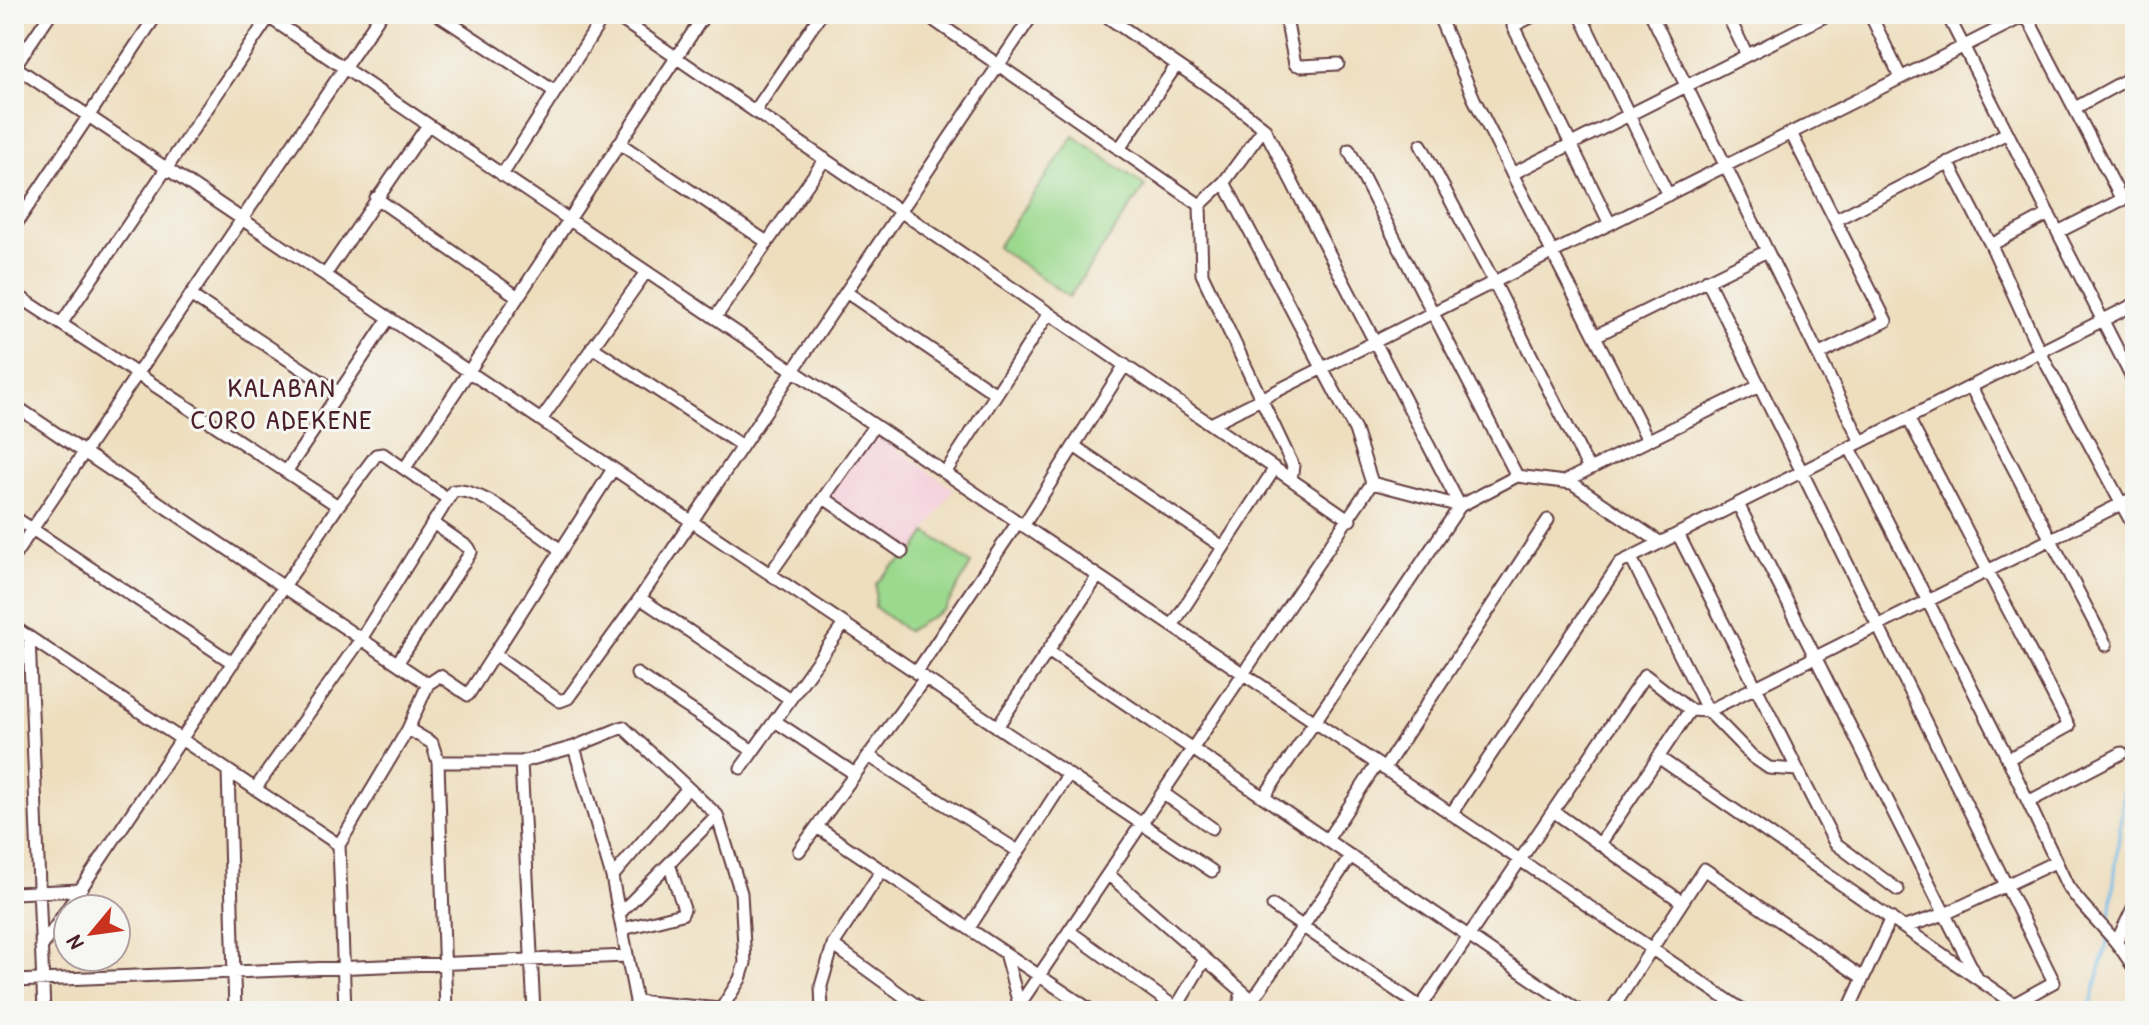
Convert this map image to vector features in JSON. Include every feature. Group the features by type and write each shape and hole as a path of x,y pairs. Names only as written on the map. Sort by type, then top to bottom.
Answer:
{"street":[{"path":"50,14 14,67 1212,871"},
{"path":"14,227 157,14"},
{"path":"14,556 381,14"},
{"path":"437,14 554,91"},
{"path":"502,175 605,14"},
{"path":"613,14 1350,520"},
{"path":"405,468 705,14"},
{"path":"755,111 821,14"},
{"path":"925,14 1200,205"},
{"path":"494,654 560,701 568,698 692,522 1033,14"},
{"path":"1103,14 1264,128 1460,506"},
{"path":"1285,14 1295,64 1338,64"},
{"path":"1438,14 1474,99 1648,440"},
{"path":"1537,14 1513,26 1610,224"},
{"path":"1580,14 1668,195"},
{"path":"1651,14 1818,355 1928,601 2008,759 2055,862 2067,885 2116,939 2135,971"},
{"path":"1727,14 1747,55"},
{"path":"1870,14 1901,78"},
{"path":"1947,14 2135,384"},
{"path":"1211,424 2027,14 2122,200"},
{"path":"61,324 268,15 1744,1011"},
{"path":"1512,174 1821,16"},
{"path":"1119,149 1176,66"},
{"path":"2075,108 2135,75"},
{"path":"325,275 428,125"},
{"path":"1264,128 1224,182 1200,205 1202,274 1293,466 1291,479"},
{"path":"1791,133 1886,321 1818,355"},
{"path":"1835,220 2007,133"},
{"path":"619,143 767,242"},
{"path":"1421,145 1589,469"},
{"path":"1349,150 1517,476"},
{"path":"715,318 825,159"},
{"path":"1948,162 1991,245 2040,352 2135,529"},
{"path":"1017,1008 1350,520 1372,483 1355,430 1224,182"},
{"path":"2058,232 2135,193"},
{"path":"376,198 518,297"},
{"path":"1991,245 2049,214"},
{"path":"1595,336 1767,251"},
{"path":"541,420 646,272"},
{"path":"1658,757 1976,976 2012,1008 2054,982 1707,280"},
{"path":"846,292 996,394"},
{"path":"14,293 338,506"},
{"path":"190,295 339,393"},
{"path":"1451,814 1620,563 2135,304"},
{"path":"945,473 1049,313"},
{"path":"286,472 389,318"},
{"path":"592,347 742,446"},
{"path":"799,851 869,756 1125,365"},
{"path":"1563,482 1759,386"},
{"path":"1971,387 2106,645"},
{"path":"14,405 428,684"},
{"path":"1908,418 2069,726 2008,759"},
{"path":"770,574 874,426"},
{"path":"1074,446 1223,547"},
{"path":"41,948 338,506 376,455 383,454 448,499"},
{"path":"1172,626 1275,468"},
{"path":"345,1011 339,845 408,729 428,684 440,676 468,695 613,469"},
{"path":"1264,797 1460,506 1517,476 1572,483 1661,543"},
{"path":"1372,483 1460,506"},
{"path":"255,789 361,639 453,491 467,491 497,506 561,550"},
{"path":"1273,906 1422,1010 1645,675 1690,710 1708,711 2135,497"},
{"path":"824,498 902,552"},
{"path":"1738,504 1976,976"},
{"path":"14,517 233,663"},
{"path":"1327,840 1548,520"},
{"path":"398,662 471,552 433,523"},
{"path":"1678,534 1835,843 1898,890"},
{"path":"1631,558 1708,711 1753,757 1769,768 1798,770"},
{"path":"997,727 1098,576"},
{"path":"640,598 790,699"},
{"path":"741,768 844,624"},
{"path":"14,627 339,845"},
{"path":"29,637 44,1011"},
{"path":"1048,651 1579,1011"},
{"path":"637,674 753,751"},
{"path":"1600,844 1690,710"},
{"path":"775,721 855,774"},
{"path":"438,762 521,762 574,747 623,727 717,815 741,893 745,963 740,979 720,1010 636,1006 612,877 574,747"},
{"path":"408,729 432,743 438,762 446,1011"},
{"path":"2028,802 2122,753"},
{"path":"869,756 1018,851"},
{"path":"521,762 534,1011"},
{"path":"228,771 235,1011"},
{"path":"969,928 1068,775"},
{"path":"612,877 688,788"},
{"path":"1163,793 1212,828"},
{"path":"1553,811 1682,902"},
{"path":"620,913 717,815"},
{"path":"817,827 1092,1011"},
{"path":"1252,1001 1351,856"},
{"path":"1905,927 1945,914 2055,862"},
{"path":"623,929 682,914 684,909 669,864"},
{"path":"1611,1011 1704,869 1863,978"},
{"path":"822,1011 821,986 833,945 882,870"},
{"path":"1108,874 1265,1011"},
{"path":"14,893 80,890"},
{"path":"2116,939 2135,904"},
{"path":"1848,1011 1891,918"},
{"path":"1069,931 1175,1009 1205,959"},
{"path":"833,945 924,1011"},
{"path":"1005,953 1017,1008"},
{"path":"14,981 627,956"},
{"path":"1239,1011 1241,992"}],"shaded area":[{"path":"873,433 954,489 911,553 829,496"}],"green space":[{"path":"1074,136 1145,186 1069,297 997,247"},
{"path":"927,532 971,564 945,609 907,631 875,607 876,584 892,566 912,555"}],"waterway":[{"path":"2109,927 2124,789 2135,766"},
{"path":"2089,1011 2108,939"}],"district":[{"name":"KALABAN CORO ADEKENE","path":"282,403"}]}
